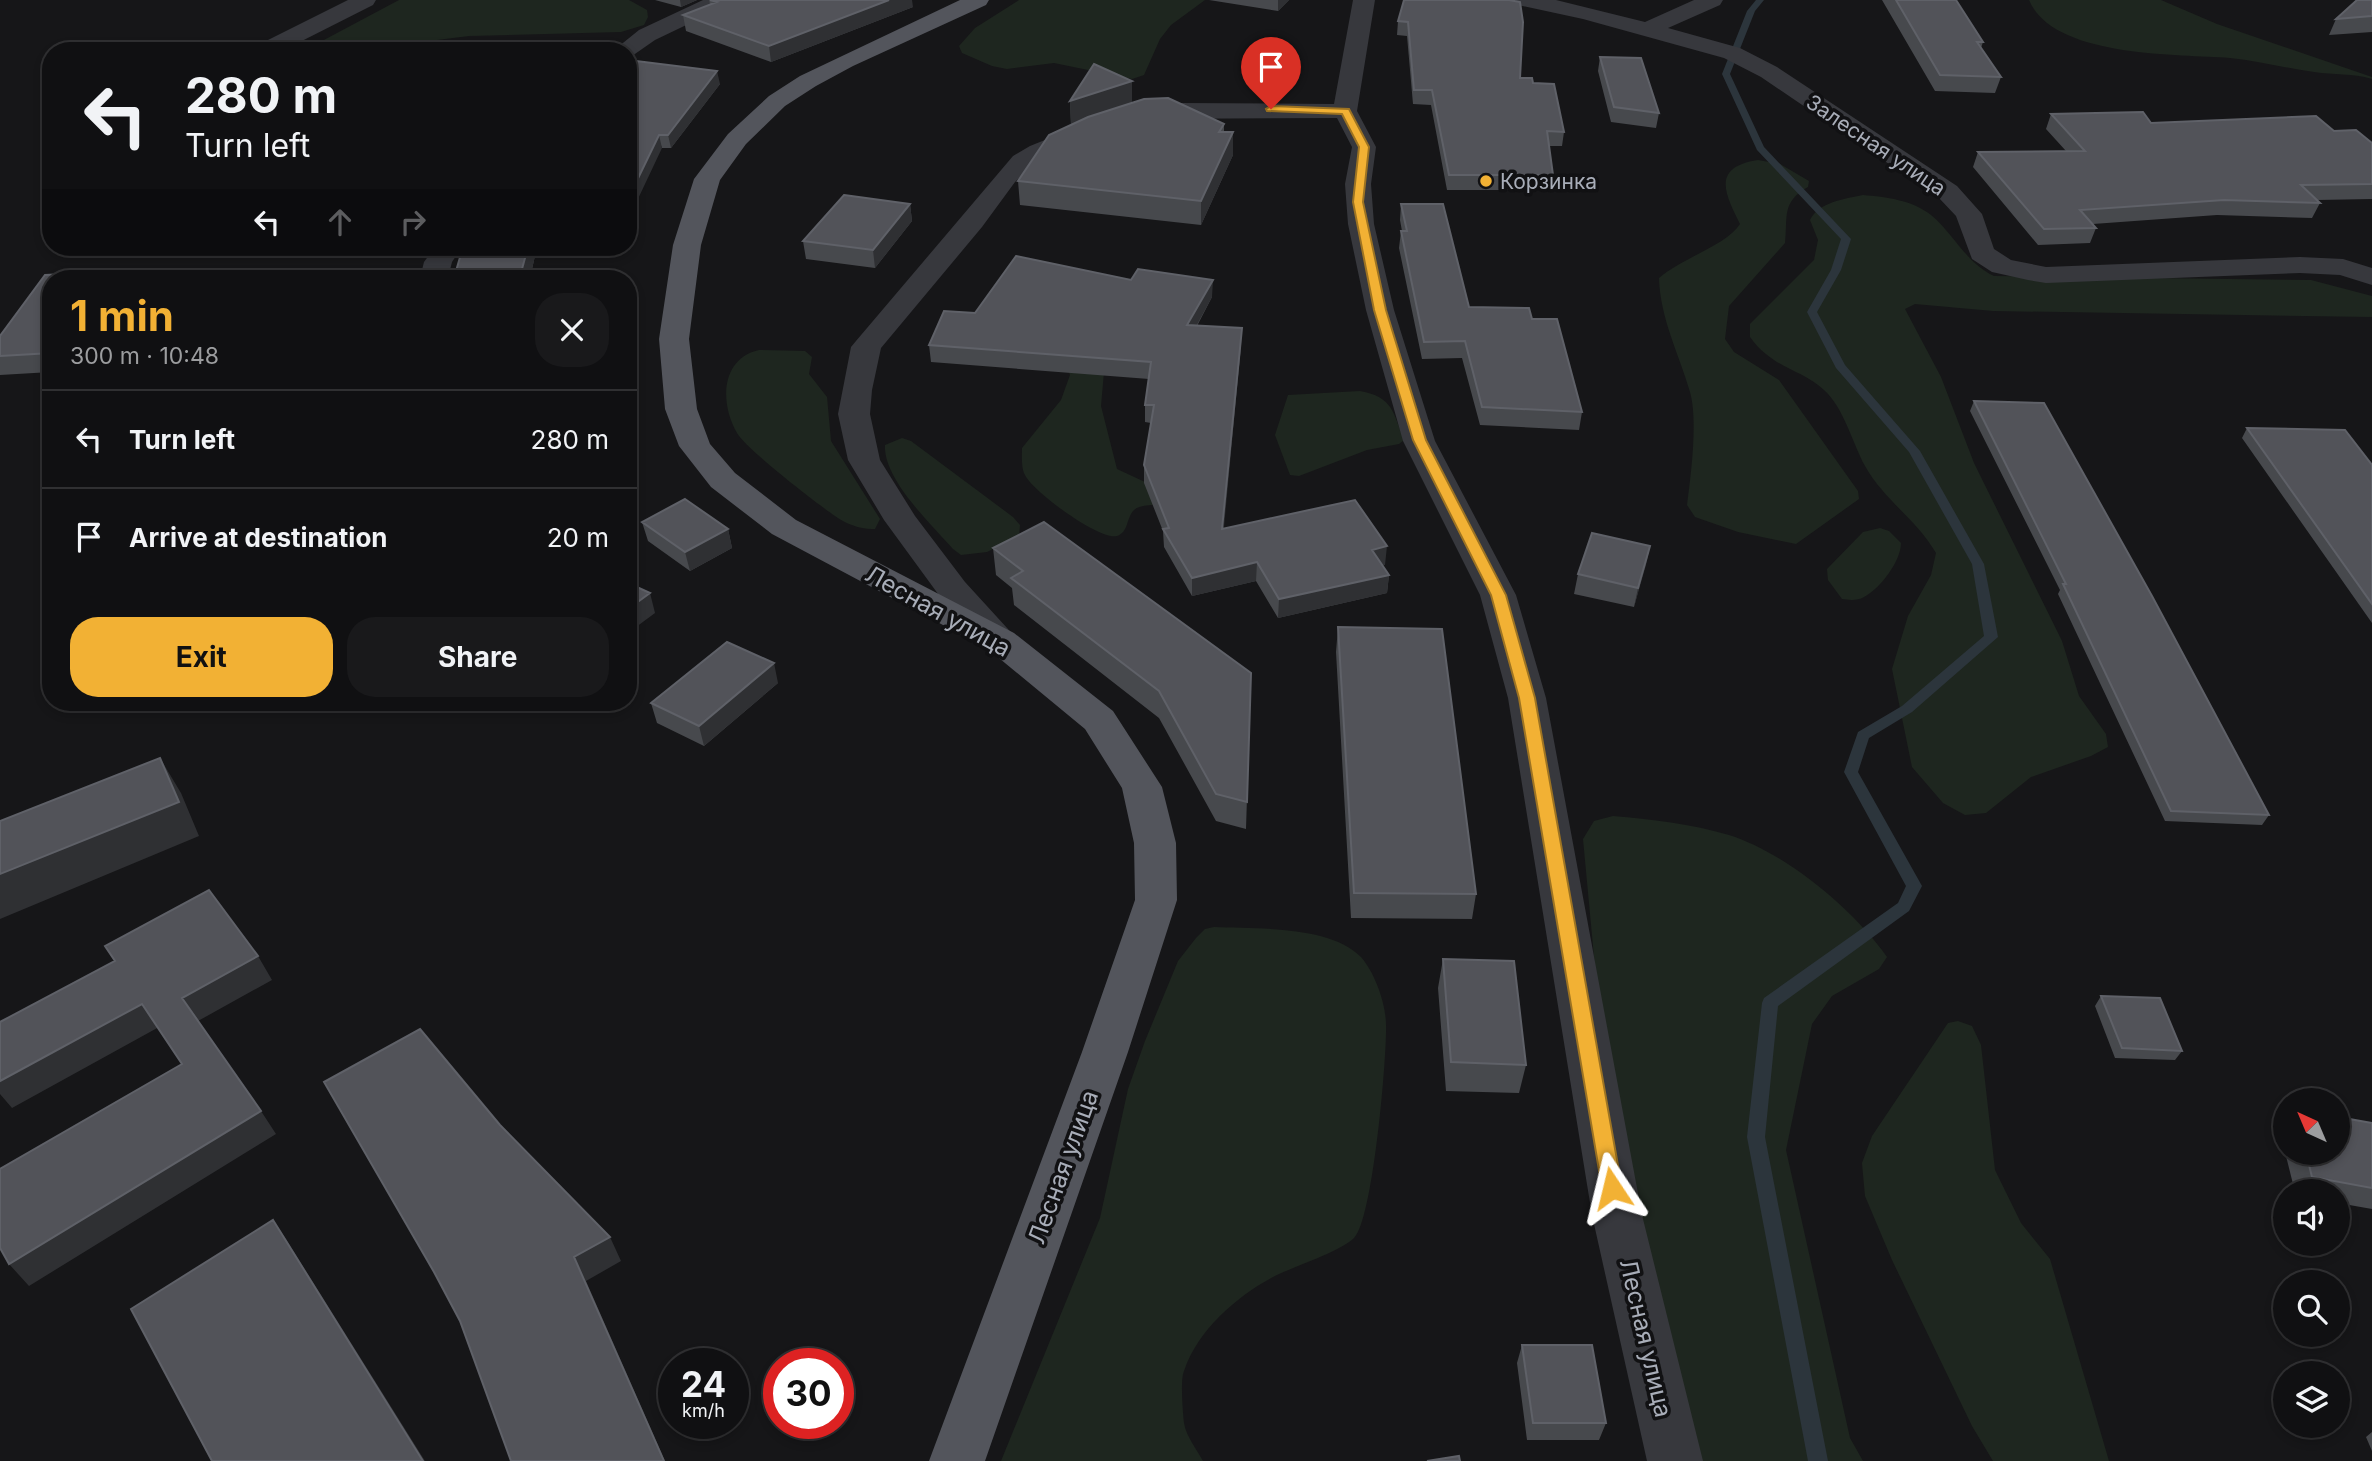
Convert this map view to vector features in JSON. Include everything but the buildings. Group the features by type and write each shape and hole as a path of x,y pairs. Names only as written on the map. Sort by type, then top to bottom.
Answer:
{"main road":[{"name":"Лесная улица","path":"957,1461 1105,1052 1156,900 1155,843 1142,787 1099,720 1001,641 784,527 723,480 695,446 681,409 674,339 687,245 707,179 737,139 777,101 817,76 974,1"}],"street":[{"path":"282,42 365,0"},
{"path":"637,42 720,0"},
{"path":"1001,641 946,580 901,520 864,460 854,414 866,347 1021,162 1061,141 1141,112 1345,111 1364,0"},
{"name":"Залесная улица","path":"1526,0 1732,53 1769,72 1948,192 1969,214 1982,253 2002,266 2046,275 2300,265 2343,267 2372,278"},
{"path":"1646,30 1712,0"},
{"name":"Лесная улица","path":"1345,111 1364,147 1358,184 1361,224 1380,310 1419,440 1499,595 1527,698 1617,1215 1675,1461"}],"shaded area":[{"path":"399,0 629,0 647,10 648,17 644,25 621,32 469,36 421,42 322,41"},
{"path":"1019,0 1205,0 1171,25 1160,39 1144,75 1132,79 1054,63 1007,69 992,66 962,53 959,46 975,28"},
{"path":"2029,0 2161,0 2217,24 2372,79 2240,59 2149,53 2089,43 2063,33 2042,19"},
{"path":"1758,160 1780,164 1809,181 1808,187 1793,198 1787,211 1785,243 1729,306 1725,339 1734,352 1779,380 1858,491 1859,499 1796,544 1738,532 1695,517 1687,505 1693,448 1692,404 1686,378 1666,322 1660,293 1659,278 1715,245 1734,232 1740,224 1727,192 1728,175 1743,164"},
{"path":"1863,195 1898,200 1924,210 1976,264 1994,276 2311,280 2372,296 2372,317 1993,311 1915,304 1905,309 1941,377 1974,463 2062,641 2079,696 2106,734 2108,747 2091,756 2031,777 1986,813 1965,815 1943,803 1912,767 1892,669 1908,616 1931,575 1936,553 1920,530 1873,478 1831,397 1806,377 1768,356 1750,337 1750,324 1814,260 1818,240 1810,220 1814,214 1833,202"},
{"path":"759,350 805,351 812,357 809,374 827,397 831,441 880,519 875,529 854,526 835,516 767,463 737,433 728,409 727,384 737,363 746,355"},
{"path":"1068,369 1104,372 1101,406 1117,469 1160,489 1165,504 1134,510 1124,531 1117,536 1096,531 1067,513 1040,492 1024,472 1022,448 1061,400 1070,375"},
{"path":"1360,391 1386,402 1404,440 1399,444 1367,450 1299,476 1290,475 1275,435 1288,395"},
{"path":"902,438 911,441 1013,517 1020,525 1019,536 987,552 961,555 953,549 921,514 892,472 886,458 885,445"},
{"path":"1880,528 1889,531 1901,543 1894,566 1883,581 1864,597 1842,599 1828,580 1827,569 1863,532"},
{"path":"1613,816 1700,828 1751,843 1817,885 1856,920 1887,957 1879,969 1832,996 1812,1024 1786,1150 1850,1438 1863,1461 1696,1461 1606,1085 1583,839 1594,821"},
{"path":"1214,927 1292,931 1331,939 1361,957 1375,980 1384,1008 1386,1043 1378,1137 1361,1225 1347,1244 1273,1277 1245,1294 1220,1316 1199,1342 1184,1371 1182,1397 1185,1428 1203,1461 1001,1461 1100,1218 1128,1089 1145,1041 1178,961 1205,929"},
{"path":"1958,1021 1972,1026 1981,1045 1995,1170 2021,1223 2050,1259 2109,1461 1993,1461 1972,1426 1892,1260 1865,1196 1862,1163 1872,1136 1948,1023"}],"waterway":[{"path":"1760,0 1751,11 1726,74 1760,148 1846,239 1836,270 1812,312 1840,366 1914,451 1978,564 1991,637 1907,709 1863,735 1851,772 1914,886 1904,907 1770,1003 1756,1137 1818,1461"}],"place":[{"name":"Корзинка","path":"1486,181"}],"route":[{"path":"1271,109 1345,111 1364,147 1358,202 1380,310 1419,440 1499,595 1527,698 1612,1188"}]}
